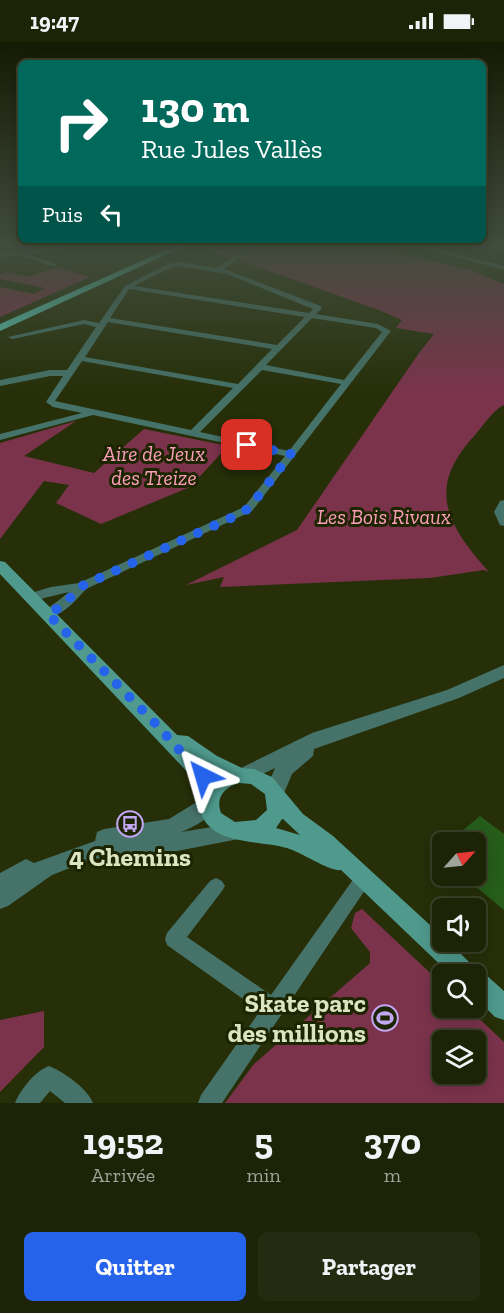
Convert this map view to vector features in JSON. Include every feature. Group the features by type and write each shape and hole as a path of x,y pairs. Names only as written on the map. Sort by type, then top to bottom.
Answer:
{"highway":[{"path":"0,319 54,296"},
{"path":"0,328 72,296"}],"main road":[{"path":"0,565 139,706 203,776 209,799 210,815 216,822 228,829 280,837 316,850 363,879"},
{"path":"139,706 200,754 242,775 263,780 296,820 326,842 456,964"},
{"path":"209,799 221,781 242,775"},
{"path":"243,832 263,827 273,818 278,806 277,795"},
{"path":"486,991 504,1008"}],"street":[{"path":"121,296 50,402 92,413 291,454"},
{"path":"32,597 45,592 82,586 244,512 386,332 385,328 181,296"},
{"path":"193,434 318,309 316,306 288,296"},
{"path":"12,337 84,322 103,322 279,348"},
{"path":"79,358 241,387"},
{"path":"261,367 347,383"},
{"path":"0,383 50,372 69,373"},
{"path":"0,437 92,413"},
{"path":"504,503 500,512 504,523"},
{"path":"48,614 62,606 82,586"},
{"path":"242,775 307,742 462,690 504,671"},
{"path":"277,795 281,773 294,759 323,740 354,727"},
{"path":"0,885 34,863 72,846 110,836 166,830 178,826 193,817 209,799"},
{"path":"0,899 44,868 79,854 116,846 177,842 243,832"},
{"path":"210,1103 363,879"},
{"path":"216,886 174,939 274,1009"},
{"path":"26,1103 49,1076 82,1103"}],"green space":[{"path":"0,296 48,296 0,317"},
{"name":"Les Bois Rivaux","path":"338,296 504,296 504,405 492,414 460,454 450,472 447,489 448,505 453,522 474,555 489,572 484,570 430,578 220,587 224,577 186,585 297,530 434,334 396,328 402,320"},
{"name":"Aire de Jeux des Treize","path":"76,421 24,456 94,473 144,429 228,446 190,487 101,524 56,503 69,485 44,481 0,539 0,443"},
{"path":"362,909 432,975 432,1018 479,1018 504,1042 504,1103 225,1103 254,1064 370,963 370,952 351,928 355,913"},
{"path":"44,1011 44,1047 0,1092 0,1020"}],"building":[{"path":"480,816 504,834 504,910 475,886 486,886 486,832 461,832"}],"place":[{"name":"4 Chemins","path":"130,824"},
{"name":"Skate parc des millions","path":"385,1018"}],"route":[{"path":"203,776 154,722 48,614 62,606 82,586 248,509 291,454 247,445"}]}
